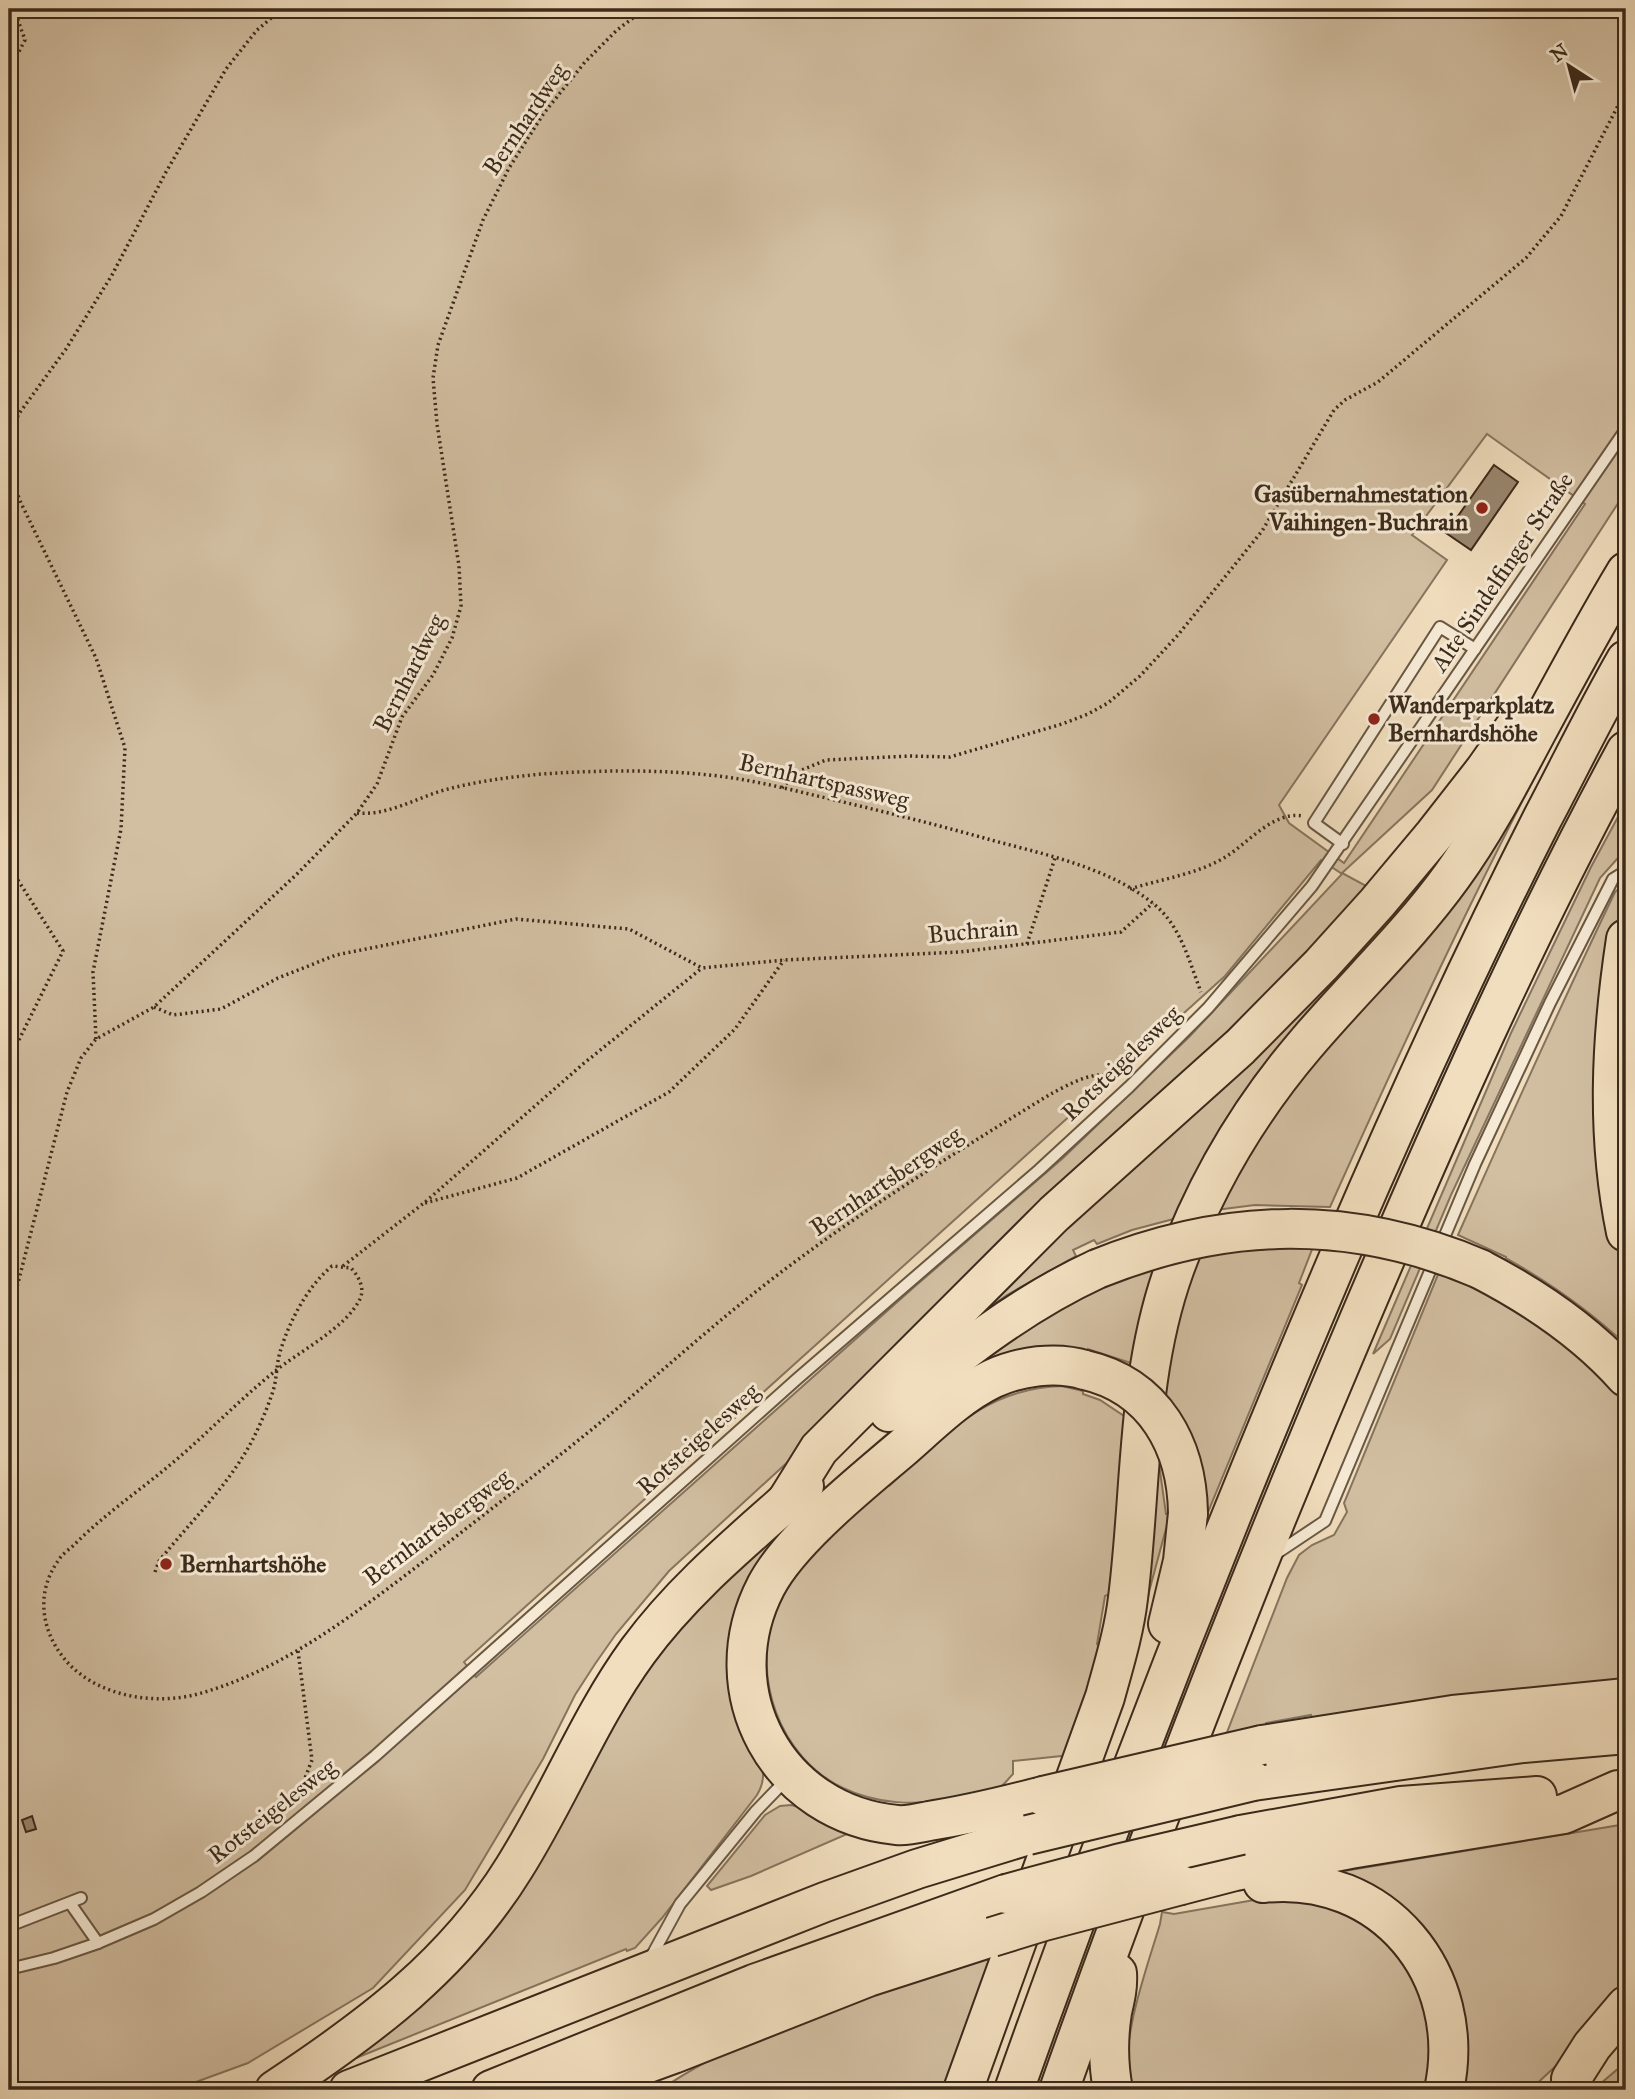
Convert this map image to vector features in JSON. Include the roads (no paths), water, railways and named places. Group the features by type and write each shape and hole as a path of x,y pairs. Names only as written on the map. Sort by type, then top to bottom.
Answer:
{"highway":[{"path":"962,2090 1105,1697 1118,1650 1130,1578 1139,1448 1152,1351 1165,1296 1199,1207 1232,1145 1281,1074 1407,933 1471,848 1626,572"},
{"path":"786,1502 819,1449 1046,1222 1240,1047 1349,934 1405,871 1483,771 1564,650 1598,619"},
{"path":"1014,2090 1164,1685 1289,1374 1411,1093 1524,855 1626,660"},
{"path":"1059,2090 1257,1566 1338,1369 1468,1071 1562,875 1626,751"},
{"path":"1626,939 1617,1003 1612,1104 1614,1159 1626,1232"},
{"path":"275,2090 361,2032 401,2000 469,1930 514,1868 604,1703 640,1648 697,1583 885,1415 974,1342 1037,1300 1097,1269 1134,1254 1183,1240 1232,1231 1288,1228 1353,1232 1408,1244 1479,1269 1552,1311 1592,1343 1626,1377"},
{"path":"1164,1685 1168,1624 1183,1561 1188,1513 1187,1482 1181,1456 1154,1411 1128,1388 1112,1379 1062,1366 1009,1372 975,1388 947,1409 826,1515 790,1553 766,1585 748,1640 749,1694 765,1740 790,1775 844,1812 900,1826 977,1812 1043,1796 1257,1763 1626,1734"},
{"path":"349,2090 917,1868 1257,1763 1453,1715 1626,1698"},
{"path":"574,2090 868,1977 1044,1921 1181,1885 1401,1806 1622,1790"},
{"path":"491,2090 754,1984 1006,1894 1117,1864 1238,1864 1318,1884 1365,1903 1398,1928 1420,1956 1438,1989 1449,2029 1450,2050 1444,2090"},
{"path":"1112,1944 1118,1987 1109,2040 1113,2090"},
{"path":"1564,2085 1626,2006"},
{"path":"1564,2085 1626,2040"},
{"path":"614,2090 673,2054"}],"lane":[{"name":"Alte Sindelfinger Straße","path":"1343,844 1626,429"},
{"path":"1343,844 1314,823 1440,627 1475,649"},
{"name":"Rotsteigelesweg","path":"9,1969 98,1943 154,1919 201,1892 254,1856 310,1811 797,1379 1039,1170 1129,1087 1208,1008 1312,886 1343,844"},
{"path":"1257,1566 1325,1521 1475,1164 1550,1003 1613,879 1626,871"},
{"path":"642,1975 680,1904 756,1811 790,1775"},
{"path":"9,1926 76,1901 98,1943"}],"place":[{"name":"Gasübernahmestation Vaihingen-Buchrain","path":"1482,508"},
{"name":"Wanderparkplatz Bernhardshöhe","path":"1374,719"},
{"name":"Bernhartshöhe","path":"166,1564"}]}
